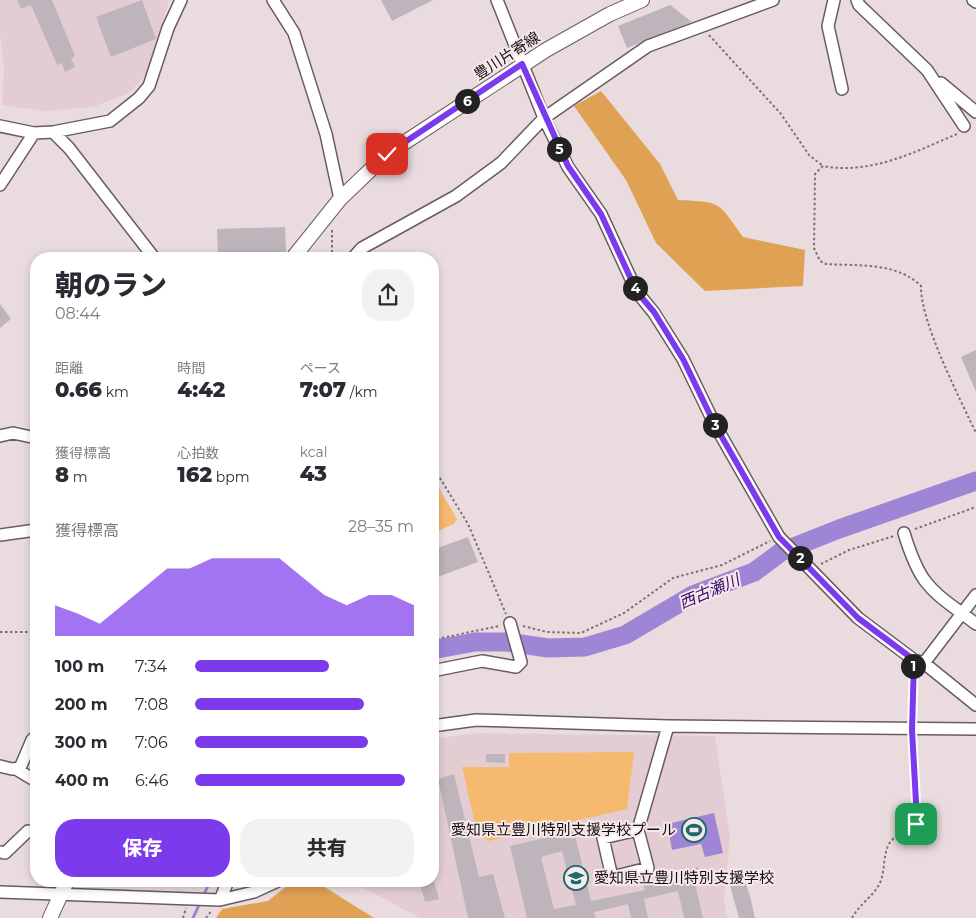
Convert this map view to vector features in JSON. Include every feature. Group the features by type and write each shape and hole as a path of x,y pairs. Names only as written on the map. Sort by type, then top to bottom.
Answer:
{"main road":[{"name":"豊川片寄線","path":"298,252 340,199 387,154 522,64 610,14 642,0"},
{"path":"50,918 64,888"}],"street":[{"path":"0,126 34,133 53,132 110,121 139,98 149,86 168,28 181,0"},
{"path":"273,0 294,33 326,134 340,199"},
{"path":"497,0 544,118 568,166 601,214 637,292 654,312 683,359 719,433 779,537 858,618 976,705"},
{"path":"358,252 362,248 456,196 501,163 544,118 648,46 771,0"},
{"path":"834,0 828,26 842,89"},
{"path":"857,0 859,5 927,70 976,113 961,130 927,70"},
{"path":"53,132 69,148 150,252"},
{"path":"0,185 34,133"},
{"path":"0,436 13,433 30,437"},
{"path":"0,535 30,531"},
{"path":"904,533 912,562 928,588 976,624"},
{"path":"919,662 962,614 976,595"},
{"path":"439,670 482,661 516,667 521,662 510,623"},
{"path":"439,725 476,720 668,726 912,730 976,729"},
{"path":"638,830 603,838 612,877 648,868 638,830 668,726"},
{"path":"16,769 22,765 30,745"},
{"path":"0,766 16,769 30,777"},
{"path":"0,852 5,853 28,831 30,832"},
{"path":"215,899 224,887"},
{"path":"0,892 64,888 194,900 215,899 254,892 265,887"}],"path":[{"path":"701,25 781,114 809,155 824,166 837,168 862,167 891,161 961,130"},
{"path":"824,166 815,174 814,248 816,255 820,261 826,264 894,269 922,286 921,296 940,354 976,434"},
{"path":"325,217 332,229 332,252"},
{"path":"439,476 468,524 510,623"},
{"path":"439,638 510,623 547,632 581,633 624,613 673,578 722,565 779,537"},
{"path":"0,632 30,632"},
{"path":"852,918 856,910 879,885 890,842 899,833 912,828 917,820 912,730 919,662"}],"shaded area":[{"path":"0,0 169,0 148,73 129,93 93,107 45,111 2,105 4,67 0,34"},
{"path":"601,91 660,164 678,200 712,203 718,206 729,217 743,237 805,250 803,286 705,291 656,243 626,180 574,106"},
{"path":"439,488 457,519 454,524 439,530"},
{"path":"476,733 715,736 730,837 724,899 727,918 420,918 362,887 439,887 439,738"},
{"path":"634,752 627,809 489,841 477,833 462,767 509,767 509,753"},
{"path":"714,813 723,853 705,857 701,844 672,850 667,824"},
{"path":"286,887 325,887 374,918 216,918 222,909 268,901"}],"building":[{"path":"17,0 52,0 75,56 71,59 75,67 65,72 62,63 57,65 31,5 21,9"},
{"path":"142,0 156,39 111,57 96,17"},
{"path":"381,0 433,0 392,21"},
{"path":"670,5 692,22 627,48 618,26"},
{"path":"285,227 286,252 218,252 217,229"},
{"path":"0,304 11,319 0,328"},
{"path":"976,350 976,392 961,357"},
{"path":"468,537 478,562 439,576 439,547"},
{"path":"486,754 505,754 505,763 486,762"},
{"path":"454,774 479,877 493,874 505,918 468,918 439,779"},
{"path":"574,831 591,901 645,890 643,883 677,876 677,872 698,867 702,883 695,884 703,918 684,918 678,891 644,899 648,918 631,918 628,904 594,912 596,918 527,918 510,846","holes":["562,851 576,905 554,909 541,857"]},
{"path":"744,877 755,918 739,918 729,882"},
{"path":"421,887 436,887 439,899 425,902"}],"waterway":[{"name":"西古瀬川","path":"439,649 475,642 507,642 548,648 585,647 625,635 693,595 754,572 781,552 839,529 976,481"},
{"name":"西古瀬川","path":"203,897 207,887"},
{"name":"西古瀬川","path":"193,918 200,903"}],"place":[{"name":"愛知県立豊川特別支援学校プール","path":"694,830"},
{"name":"愛知県立豊川特別支援学校","path":"576,878"}],"route":[{"path":"387,154 522,64 544,118 568,166 601,214 637,292 654,312 683,359 731,456 779,537 858,618 914,660 912,730 916,824"}]}
